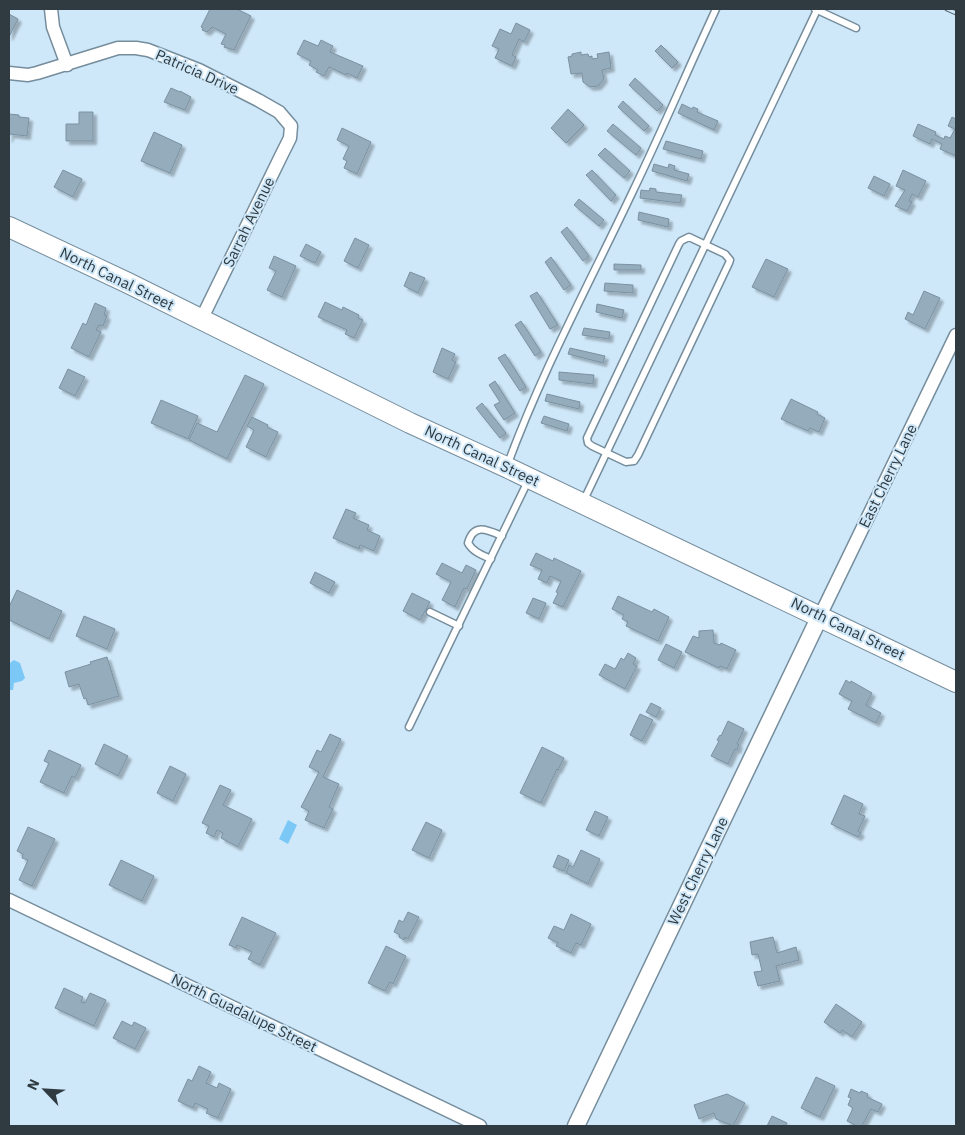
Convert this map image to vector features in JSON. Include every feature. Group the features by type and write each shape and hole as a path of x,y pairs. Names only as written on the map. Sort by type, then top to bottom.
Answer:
{"main road":[{"name":"North Canal Street","path":"9,227 128,283 410,423 530,478 956,682"}],"street":[{"path":"51,9 53,27 67,65"},
{"name":"Patricia Drive","path":"9,73 28,75 67,65 118,48 148,50 199,70 258,100 279,112 289,124"},
{"name":"Sarrah Avenue","path":"201,320 290,138 291,126 289,124"},
{"name":"East Cherry Lane","path":"820,616 956,335"},
{"name":"West Cherry Lane","path":"576,1126 820,616"},
{"name":"North Guadalupe Street","path":"9,900 480,1126"}],"lane":[{"path":"506,467 551,358 633,190 716,9"},
{"path":"582,503 815,10 856,28"},
{"path":"689,237 725,254 730,260 729,264 634,461 626,462 606,452 592,446 587,438 679,244 689,237"},
{"path":"409,727 530,478"},
{"path":"491,559 470,547 468,543 470,537 475,530 481,528 502,536"},
{"path":"430,612 459,626"}],"water":[{"path":"14,660 20,663 25,678 14,683 13,690 9,690 9,665"},
{"path":"288,820 297,825 288,844 279,839"}],"building":[{"path":"210,9 237,9 251,16 234,50 221,44 226,34 212,27 207,32 202,30 203,28 201,27"},
{"path":"9,14 18,19 9,37"},
{"path":"516,23 530,30 524,42 519,39 512,55 516,57 512,66 495,58 499,49 492,46 500,29 511,34"},
{"path":"304,40 318,46 321,40 333,46 330,52 363,66 357,78 329,67 324,76 316,72 318,70 309,65 311,61 297,54"},
{"path":"661,45 678,62 672,68 655,51"},
{"path":"581,52 581,55 588,54 589,57 592,56 592,59 598,58 597,54 609,52 611,68 602,70 604,79 598,86 590,87 583,82 582,73 571,74 568,57"},
{"path":"635,78 663,105 657,111 629,85"},
{"path":"171,88 191,97 185,110 164,102"},
{"path":"623,101 649,126 644,131 618,107"},
{"path":"682,104 692,109 693,107 698,109 697,112 718,121 714,130 678,113"},
{"path":"568,109 584,125 566,143 551,128"},
{"path":"79,112 93,112 93,141 66,141 66,124 79,124"},
{"path":"9,114 29,118 27,136 10,134 9,139"},
{"path":"952,117 956,119 956,156 940,149 942,144 932,139 930,144 913,136 918,124 936,132 935,135 944,139 945,136 950,138 955,129 948,126"},
{"path":"613,124 641,148 636,155 607,131"},
{"path":"342,128 371,142 357,174 344,168 347,161 343,159 349,146 337,140"},
{"path":"154,132 182,145 170,173 141,161"},
{"path":"666,141 703,151 701,159 663,149"},
{"path":"605,148 630,171 624,178 598,155"},
{"path":"654,164 668,168 669,164 675,166 674,170 689,174 687,181 652,171"},
{"path":"63,170 82,179 73,197 54,187"},
{"path":"592,170 616,195 611,201 586,175"},
{"path":"903,170 926,181 918,197 912,194 909,201 912,202 907,211 895,206 905,190 896,186"},
{"path":"874,176 890,184 884,196 868,188"},
{"path":"650,188 656,189 656,192 682,195 680,203 640,198 641,190 649,191"},
{"path":"579,199 604,220 599,226 574,205"},
{"path":"639,212 669,219 668,227 638,220"},
{"path":"567,227 589,256 583,261 561,232"},
{"path":"355,238 369,245 358,268 344,261"},
{"path":"306,244 321,252 315,263 300,256"},
{"path":"274,256 296,266 282,297 267,290 276,271 269,268"},
{"path":"551,257 571,285 564,290 545,262"},
{"path":"766,259 788,269 774,297 752,287"},
{"path":"614,264 641,265 641,270 614,270"},
{"path":"410,272 425,278 418,293 404,286"},
{"path":"605,283 633,285 633,293 604,291"},
{"path":"924,291 940,298 925,329 905,319 908,312 913,315"},
{"path":"537,292 558,325 550,329 530,296"},
{"path":"325,302 342,310 343,307 359,315 358,318 363,320 354,338 345,334 347,330 318,317"},
{"path":"95,303 106,308 104,315 107,316 103,326 99,325 96,330 101,332 89,357 71,348 83,323 86,325"},
{"path":"597,304 624,310 622,318 596,312"},
{"path":"521,321 541,352 535,356 515,325"},
{"path":"584,328 610,332 609,339 582,335"},
{"path":"442,348 455,354 452,360 456,362 448,379 433,372"},
{"path":"570,348 605,356 603,363 568,354"},
{"path":"505,354 526,387 520,391 498,358"},
{"path":"68,369 85,377 75,396 59,388"},
{"path":"559,372 594,375 593,384 559,380"},
{"path":"245,375 264,384 227,459 189,440 197,423 217,432"},
{"path":"495,381 515,413 504,420 494,405 500,402 489,385"},
{"path":"547,394 580,402 579,409 545,401"},
{"path":"791,399 818,412 817,414 825,418 819,432 810,428 808,431 781,419"},
{"path":"161,400 198,416 188,439 151,423"},
{"path":"482,403 506,433 500,438 476,408"},
{"path":"544,416 569,424 567,431 541,423"},
{"path":"252,417 278,432 266,457 246,447 254,430 247,426"},
{"path":"346,509 356,513 353,518 369,525 367,530 380,536 374,551 360,545 359,549 333,538"},
{"path":"536,553 553,561 554,558 581,571 563,607 553,603 561,581 550,576 547,583 538,579 542,570 530,565"},
{"path":"442,563 462,573 466,565 476,570 467,589 464,588 455,607 442,600 451,582 436,574"},
{"path":"315,572 335,582 329,593 310,583"},
{"path":"17,590 62,611 49,639 9,620 9,607"},
{"path":"412,593 430,602 420,620 403,611"},
{"path":"618,596 652,612 654,609 669,617 658,641 626,626 628,622 622,619 624,615 612,609"},
{"path":"533,598 546,603 539,619 526,613"},
{"path":"84,616 115,629 107,649 76,636"},
{"path":"713,630 714,643 720,645 721,643 736,650 727,669 720,666 719,668 685,652 693,636 699,638 699,631"},
{"path":"666,644 682,652 674,668 658,660"},
{"path":"628,653 636,658 633,664 637,666 625,689 599,675 605,664 615,669 621,658 624,660"},
{"path":"107,657 119,696 88,705 79,684 69,687 65,672"},
{"path":"846,680 872,693 866,705 881,713 876,723 848,709 852,701 839,694"},
{"path":"651,703 661,708 656,717 646,712"},
{"path":"640,714 653,720 642,741 630,735"},
{"path":"728,721 744,729 737,744 739,744 737,750 735,749 728,764 711,756 719,741 717,740"},
{"path":"330,734 341,739 323,777 339,784 329,807 333,809 324,828 305,820 309,811 301,807 319,772 309,767 317,750 321,752"},
{"path":"104,744 128,756 118,776 95,764"},
{"path":"542,747 564,758 541,803 520,793"},
{"path":"49,750 81,765 75,778 72,776 64,793 40,782 49,763 44,761"},
{"path":"170,766 186,774 173,801 157,793"},
{"path":"220,785 231,790 223,805 252,819 238,847 221,838 223,833 217,830 214,837 206,833 209,826 202,823"},
{"path":"844,795 863,804 859,814 865,816 858,831 861,833 858,837 831,824"},
{"path":"595,811 608,817 599,836 586,830"},
{"path":"426,822 442,830 429,858 412,850"},
{"path":"28,827 55,839 32,886 19,880 28,860 22,858 23,854 17,851"},
{"path":"581,850 600,859 588,884 566,873 569,865 573,867"},
{"path":"558,855 569,860 564,871 553,867"},
{"path":"121,860 154,876 142,901 109,885"},
{"path":"408,912 419,917 408,939 405,937 404,940 394,932 399,920 403,922"},
{"path":"571,914 591,924 581,945 576,943 571,953 556,946 558,943 548,938 554,926 564,930"},
{"path":"242,917 276,933 260,965 248,959 252,952 237,945 236,948 229,945"},
{"path":"773,937 777,953 796,947 799,960 776,966 780,981 758,986 754,972 762,971 758,954 752,955 750,942"},
{"path":"386,946 406,956 393,984 390,982 385,991 368,983"},
{"path":"64,988 83,997 81,1002 85,1003 90,993 106,1000 94,1026 55,1008"},
{"path":"836,1004 862,1022 852,1037 842,1030 840,1033 824,1022"},
{"path":"122,1021 132,1026 134,1022 146,1028 135,1049 113,1038"},
{"path":"199,1066 211,1072 206,1083 217,1088 219,1083 231,1089 218,1118 206,1113 208,1109 195,1103 193,1108 178,1101 188,1079 192,1081"},
{"path":"816,1077 835,1086 820,1117 801,1108"},
{"path":"851,1089 868,1094 867,1097 882,1104 878,1112 871,1109 862,1126 857,1126 847,1121 853,1108 848,1105 851,1098 848,1097"},
{"path":"727,1094 745,1103 733,1126 716,1119 714,1113 699,1119 694,1105"},
{"path":"772,1116 787,1123 785,1126 767,1126"}],"railway":[{"path":"947,9 956,13"}]}
